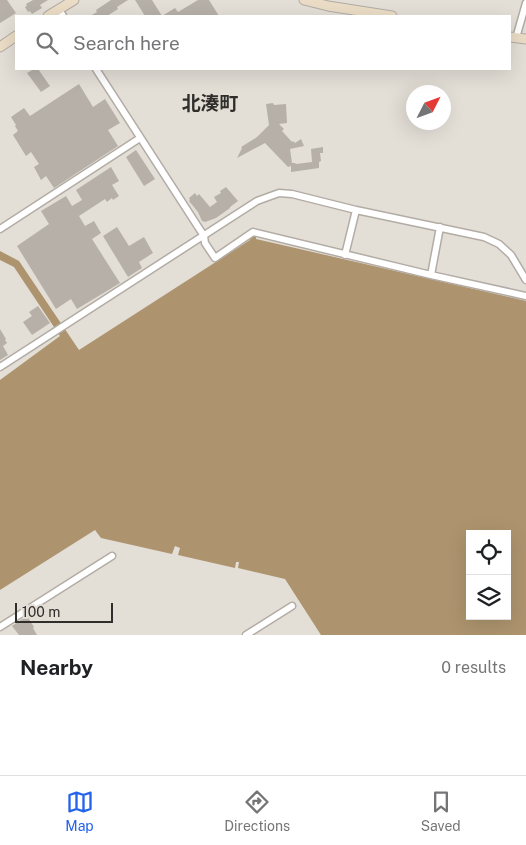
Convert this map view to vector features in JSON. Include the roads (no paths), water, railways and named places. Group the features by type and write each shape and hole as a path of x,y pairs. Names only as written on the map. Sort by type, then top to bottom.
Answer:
{"street":[{"path":"61,13 74,0"},
{"path":"304,0 328,6 386,15"},
{"path":"526,3 513,37 526,40"},
{"path":"0,47 15,37"},
{"path":"97,70 204,236 205,243 215,258 253,232 526,296"},
{"path":"0,229 140,138"},
{"path":"0,366 257,201 279,193 292,194 484,238 500,244 511,255 526,280"},
{"path":"345,254 356,210"},
{"path":"431,275 440,227"},
{"path":"0,627 112,556"},
{"path":"246,635 292,606"}],"district":[{"name":"北湊町","path":"210,103"}]}
